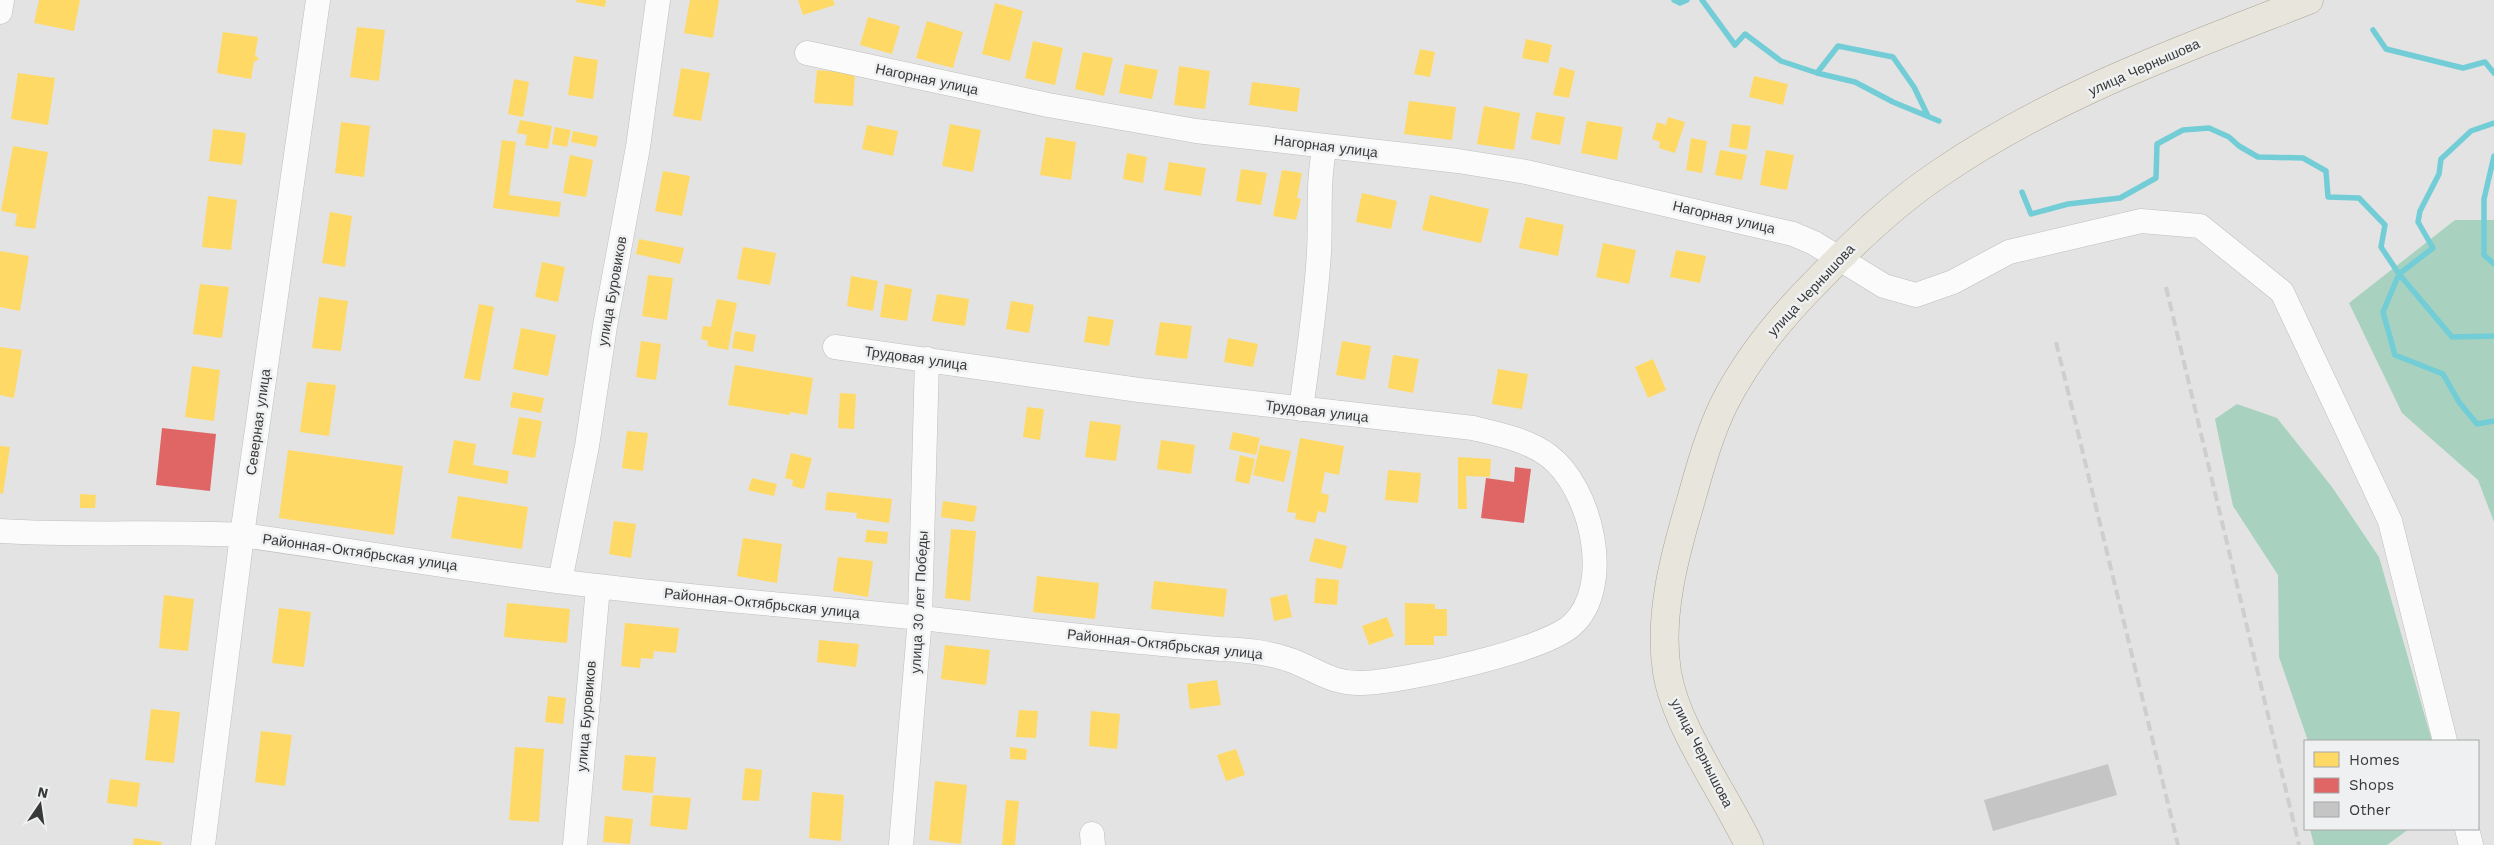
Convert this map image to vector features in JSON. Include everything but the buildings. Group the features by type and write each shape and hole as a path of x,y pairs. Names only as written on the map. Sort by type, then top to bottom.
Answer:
{"main road":[{"name":"улица Чернышова","path":"1749,845 1674,702 1667,670 1666,634 1668,597 1675,559 1696,480 1725,403 1744,370 1787,312 1839,257 1939,173 2060,104 2189,46 2309,0"}],"street":[{"path":"0,12 2,0"},
{"name":"Северная улица","path":"203,845 242,535 318,0"},
{"name":"улица Буровиков","path":"560,581 586,446 605,326 638,147 658,0"},
{"name":"Нагорная улица","path":"807,53 1048,106 1196,131 1458,161 1526,172 1769,227 1814,243 1884,286 1916,294 1953,282 2009,252 2141,221 2200,226 2282,292 2390,521 2445,740"},
{"path":"1301,409 1315,299 1319,251 1319,170 1325,146"},
{"name":"Трудовая улица","path":"835,347 1139,390 1473,428 1524,443 1550,456 1571,482 1579,498 1592,539 1595,576 1584,609 1574,623 1544,641 1517,650"},
{"name":"улица 30 лет Победы","path":"901,845 920,618 927,359"},
{"name":"Районная-Октябрьская улица","path":"0,531 93,534 190,532 242,535 598,586 920,618 1140,643 1269,654 1291,660 1324,677 1361,683 1425,673 1517,650"},
{"name":"улица Буровиков","path":"575,845 598,586"},
{"path":"2466,830 2470,845"}],"green space":[{"path":"2455,220 2494,220 2494,522 2478,480 2402,413 2349,303"},
{"path":"2237,404 2277,418 2332,487 2379,557 2432,740 2308,740 2279,657 2278,575 2233,506 2215,419"},
{"path":"2310,830 2408,830 2387,845 2314,845"}],"waterway":[{"path":"1674,0 1680,3 1687,0"},
{"path":"1702,0 1735,45 1745,34 1781,61 1817,73 1838,46 1893,57 1914,87 1928,116"},
{"path":"2373,30 2386,49 2463,68 2485,62 2494,73"},
{"path":"1817,73 1855,82 1893,102 1939,121"},
{"path":"2494,123 2471,131 2441,159 2439,174 2420,211 2418,222 2433,248 2399,274 2383,312 2395,355 2443,374 2459,402 2477,424 2494,421"},
{"path":"2022,192 2031,214 2068,204 2120,198 2156,178 2157,144 2183,130 2209,128 2229,137 2239,146 2258,157 2303,158 2326,171 2328,197 2359,198 2385,225 2381,247 2399,274 2452,337 2494,336"},
{"path":"2494,156 2484,199 2484,255 2494,264"}],"railway":[{"path":"2166,287 2299,845"},
{"path":"2056,342 2178,845"}]}
